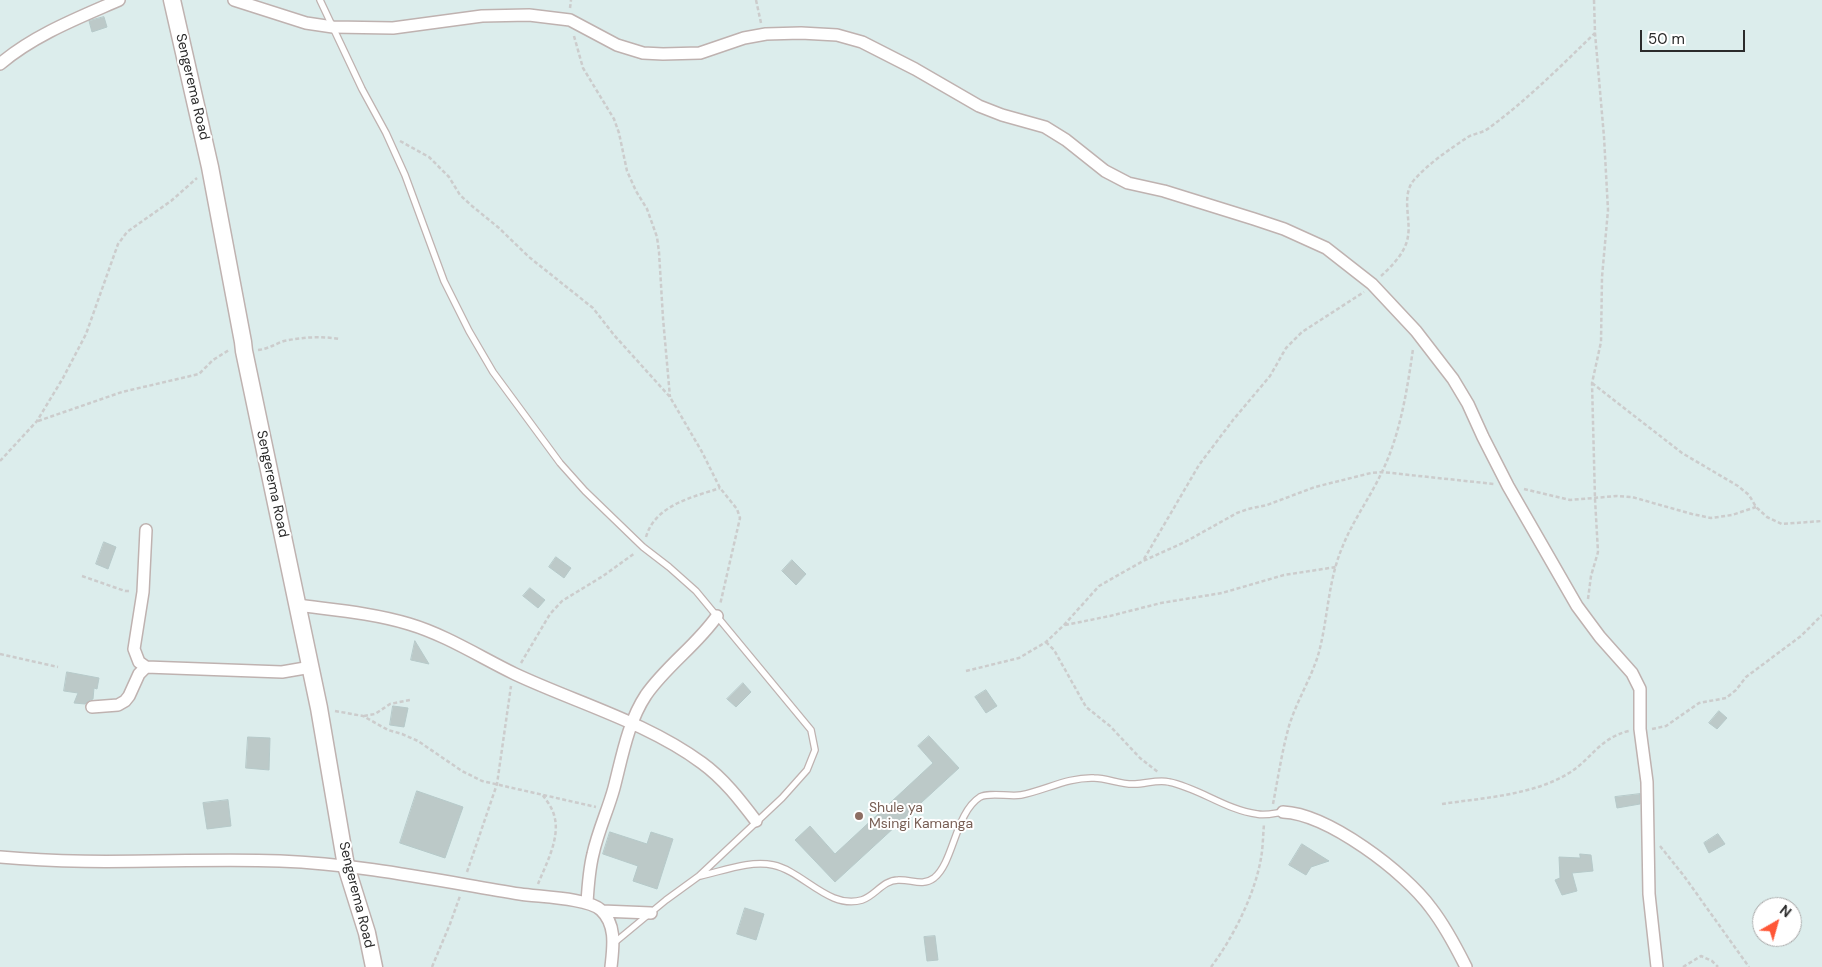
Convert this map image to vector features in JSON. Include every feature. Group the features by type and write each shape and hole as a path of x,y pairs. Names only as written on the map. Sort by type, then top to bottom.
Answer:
{"main road":[{"name":"Sengerema Road","path":"172,0 210,167 244,347 319,708 346,866 367,933 374,967"}],"street":[{"path":"0,64 16,50 66,23 119,0"},
{"path":"234,0 306,23 333,27 393,28 482,16 529,15 570,20 617,45 643,53 700,53 744,38 766,34 801,33 837,36 862,42 915,69 979,106 1002,116 1045,127 1066,140 1104,171 1128,183 1254,219 1297,234 1326,248 1372,284 1416,331 1453,379 1468,404 1508,486 1577,606 1636,680 1640,689 1640,729 1647,782 1649,894 1657,967"},
{"path":"146,530 143,592 134,649 139,662 146,667 282,672 310,667"},
{"path":"297,605 360,613 411,625 447,639 516,674 632,723 657,735 703,764 739,798 756,821"},
{"path":"587,903 593,853 608,809 632,723 658,678 677,658 693,646 717,616"},
{"path":"92,707 118,704 125,701 138,674 146,667"},
{"path":"1283,812 1294,812 1329,827 1357,842 1400,874 1431,907 1466,967"},
{"path":"0,857 101,862 237,860 346,866 587,903 602,911 651,913"},
{"path":"602,911 611,926 614,943 611,967"}],"lane":[{"path":"320,0 362,89 386,133 444,281 494,372 560,463 643,547 696,591 811,730 816,750 807,770 782,798 699,876 614,943"},
{"path":"699,876 755,863 773,864 789,870 829,896 847,902 863,900 887,882 897,880 924,883 934,877 942,868 967,811 980,797 987,795 1018,796 1076,779 1096,778 1134,785 1168,782 1241,810 1268,814 1283,812"}],"path":[{"path":"756,0 759,18 766,34"},
{"path":"1586,618 1591,576 1598,552 1594,499 1592,384 1601,342 1602,277 1608,210 1604,128 1594,34 1594,0"},
{"path":"570,20 583,68 614,119 627,170 636,191 647,209 657,238 670,397"},
{"path":"1143,561 1199,465 1270,376 1286,348 1302,332 1356,298 1391,268 1404,249 1408,236 1408,196 1412,182 1444,154 1470,136 1486,130 1507,114 1594,34"},
{"path":"386,133 429,157 449,177 460,195 499,228 529,257 593,308 670,397 698,444 720,488 732,502 740,518 717,616"},
{"path":"0,461 37,422 86,334 118,244 127,232 171,201 210,167"},
{"path":"1211,967 1226,948 1248,900 1261,859 1268,814 1288,727 1296,704 1319,653 1336,567 1348,533 1382,472 1399,424 1416,331"},
{"path":"37,422 122,392 199,374 220,355 244,347 268,349 283,342 316,337 340,339"},
{"path":"1592,384 1682,453 1738,486 1749,495 1756,507 1768,517 1782,524 1822,522"},
{"path":"966,671 1020,658 1046,642 1099,586 1143,561 1185,542 1224,520 1248,509 1267,505 1315,487 1372,473 1382,472 1508,486 1570,500 1617,496 1632,497 1712,518 1732,515 1756,507"},
{"path":"432,967 450,924 497,784 511,685 550,614 562,601 603,576 643,547 648,531 662,512 671,506 720,488"},
{"path":"1064,625 1161,603 1222,593 1284,575 1336,567"},
{"path":"82,576 125,591 143,592"},
{"path":"1442,804 1497,796 1545,785 1570,772 1602,743 1618,735 1640,729 1666,726 1699,703 1726,698 1736,690 1746,677 1801,636 1822,615"},
{"path":"1046,642 1054,650 1086,707 1110,726 1140,758 1168,782"},
{"path":"0,654 58,667"},
{"path":"363,716 375,714 390,704 410,700"},
{"path":"319,708 363,716 388,730 418,741 471,776 497,784 608,809"},
{"path":"533,896 552,848 554,836 554,814 542,794"},
{"path":"1648,831 1684,876 1749,967"},
{"path":"1683,967 1701,956 1712,961 1718,967"}],"building":[{"path":"104,17 107,27 92,32 89,21"},
{"path":"104,542 116,547 108,569 96,564"},
{"path":"556,557 571,568 564,578 549,567"},
{"path":"792,560 806,574 796,585 782,571"},
{"path":"530,588 545,600 538,608 523,596"},
{"path":"415,641 429,664 411,660"},
{"path":"67,672 99,678 97,689 94,688 93,699 85,704 74,703 78,693 64,691"},
{"path":"743,683 751,692 736,707 727,699"},
{"path":"986,690 997,706 986,713 975,697"},
{"path":"393,706 408,708 404,727 390,725"},
{"path":"1719,711 1727,718 1717,729 1709,723"},
{"path":"929,736 959,768 835,882 795,840 810,826 835,854 933,763 918,746"},
{"path":"248,737 270,738 269,770 246,768"},
{"path":"417,791 463,807 445,858 400,843"},
{"path":"1640,794 1640,804 1617,808 1615,797"},
{"path":"228,800 231,826 207,829 203,803"},
{"path":"610,832 647,844 651,832 673,839 657,889 633,881 638,866 603,854"},
{"path":"1718,834 1725,844 1709,853 1704,843"},
{"path":"1302,844 1329,861 1311,867 1306,875 1289,865"},
{"path":"1580,854 1591,855 1593,871 1572,873 1577,891 1562,895 1555,880 1560,878 1559,857 1580,858"},
{"path":"745,908 764,914 756,940 737,934"},
{"path":"935,936 938,960 927,961 924,937"}],"place":[{"name":"Shule ya Msingi Kamanga","path":"859,816"}]}
